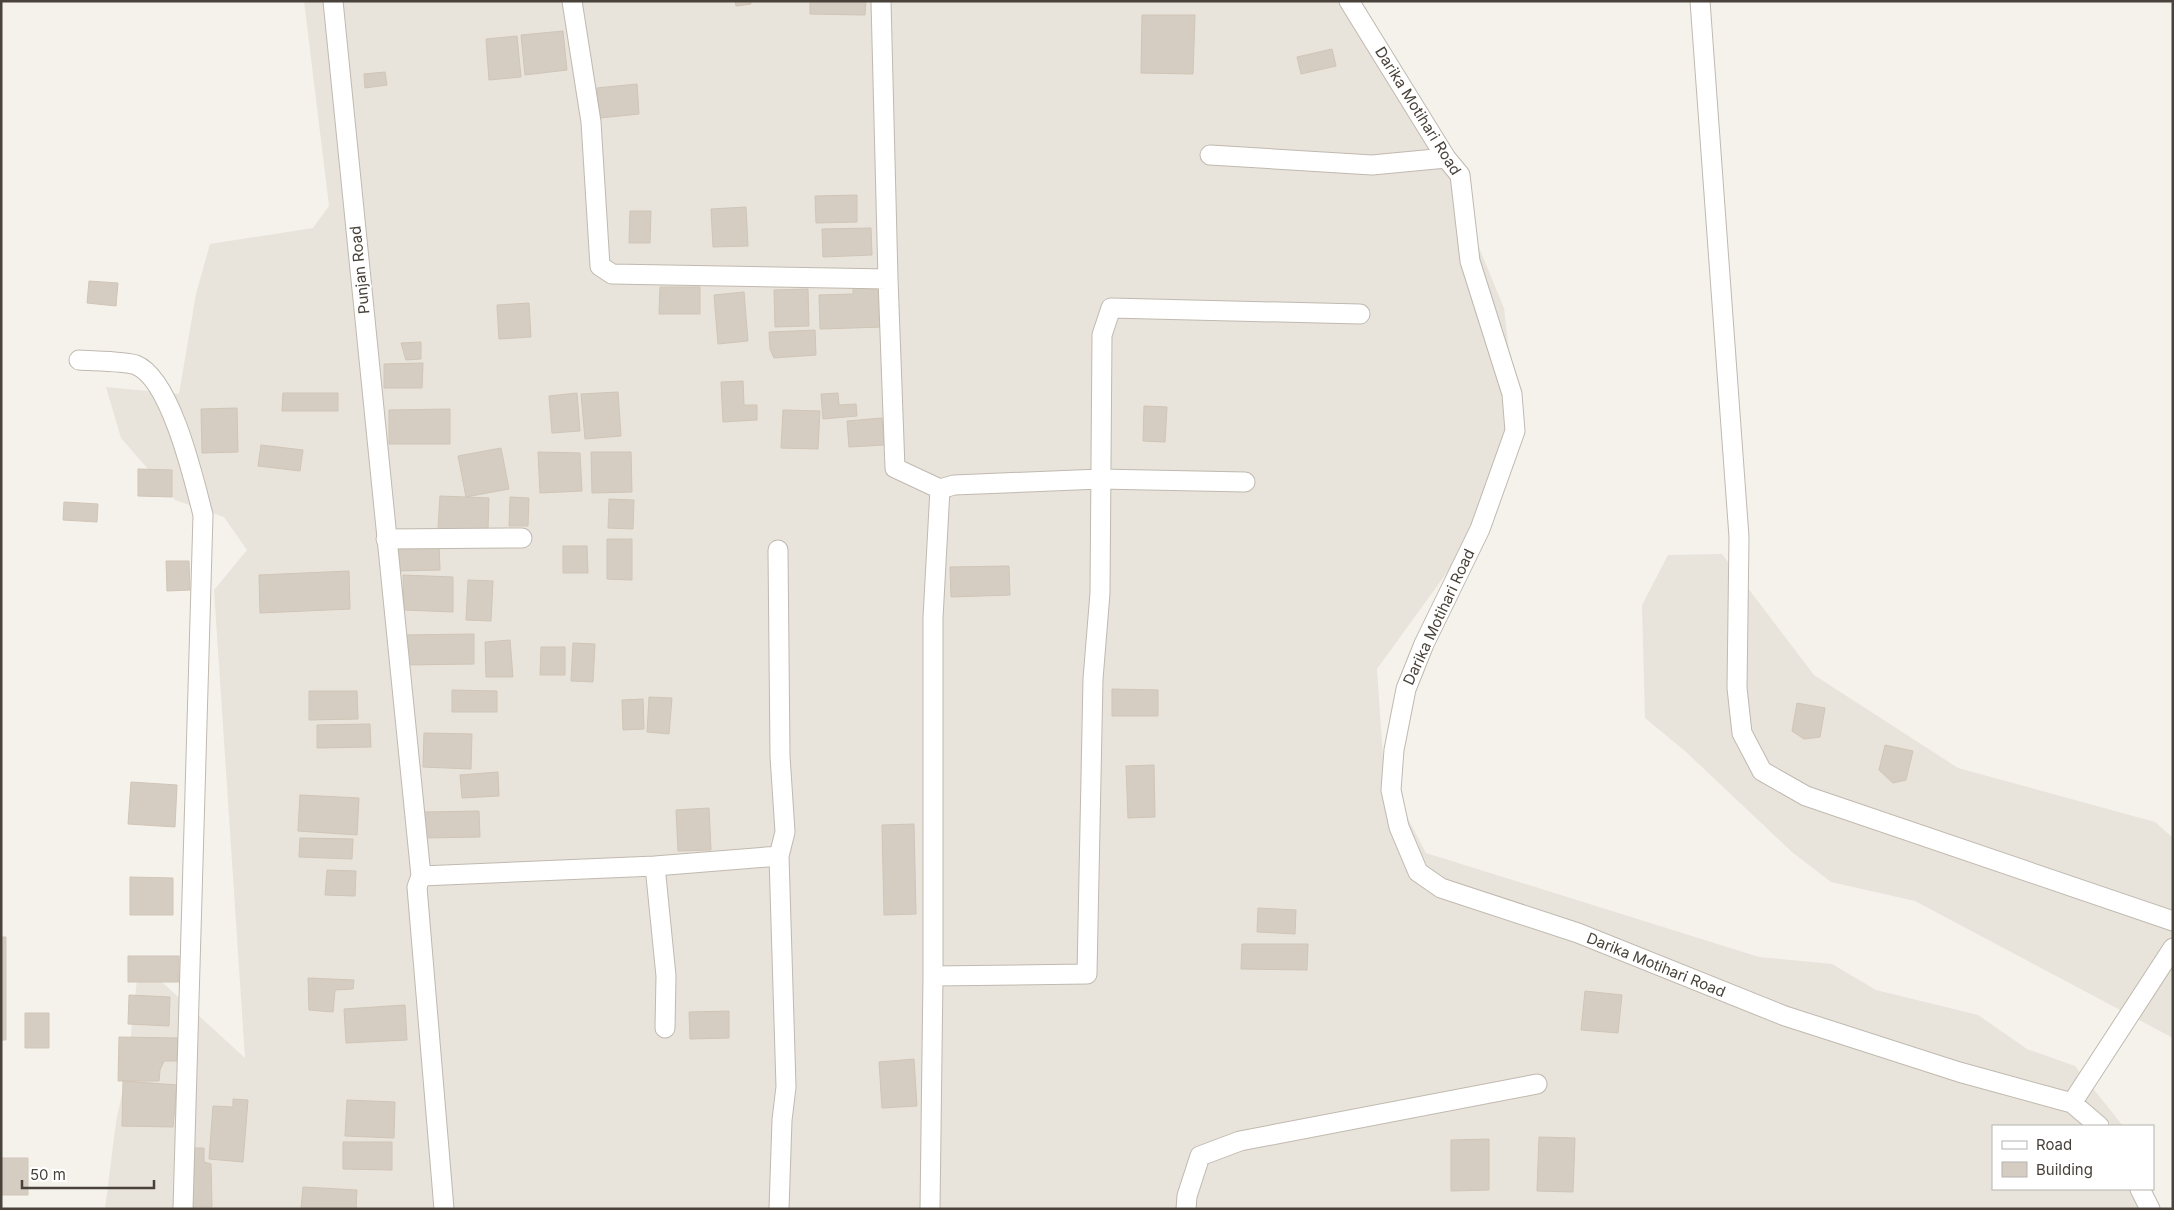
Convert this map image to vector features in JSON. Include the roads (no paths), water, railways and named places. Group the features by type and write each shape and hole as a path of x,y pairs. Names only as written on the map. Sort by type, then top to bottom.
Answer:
{"street":[{"name":"Punjan Road","path":"333,1 421,876 417,887 444,1209"},
{"path":"572,1 591,122 600,266 612,274 888,279"},
{"path":"881,1 895,468 940,489 954,485 1100,479 1245,482"},
{"name":"Darika Motihari Road","path":"1350,1 1446,158 1460,175 1470,261 1512,394 1515,432 1480,528 1424,644 1406,690 1394,750 1391,790 1399,827 1418,872 1441,888 1578,933 1785,1016 1959,1072 2076,1097 2098,1125"},
{"path":"1700,1 1739,537 1737,688 1742,733 1762,771 1806,796 2173,921"},
{"path":"1210,155 1372,165 1446,158"},
{"path":"933,976 1087,974 1093,679 1100,593 1102,335 1111,308 1360,314"},
{"path":"79,360 136,365 153,378 182,435 203,515 183,1209"},
{"path":"930,1209 933,976 933,618 940,489"},
{"path":"386,540 522,538"},
{"path":"778,550 780,756 785,832 779,856 786,1070 782,1120 780,1209"},
{"path":"421,876 655,866 779,856"},
{"path":"655,866 666,976 665,1028"},
{"path":"2076,1097 2173,948"},
{"path":"1186,1209 1187,1196 1200,1156 1240,1141 1537,1084"},
{"path":"2140,1190 2150,1209"}]}
